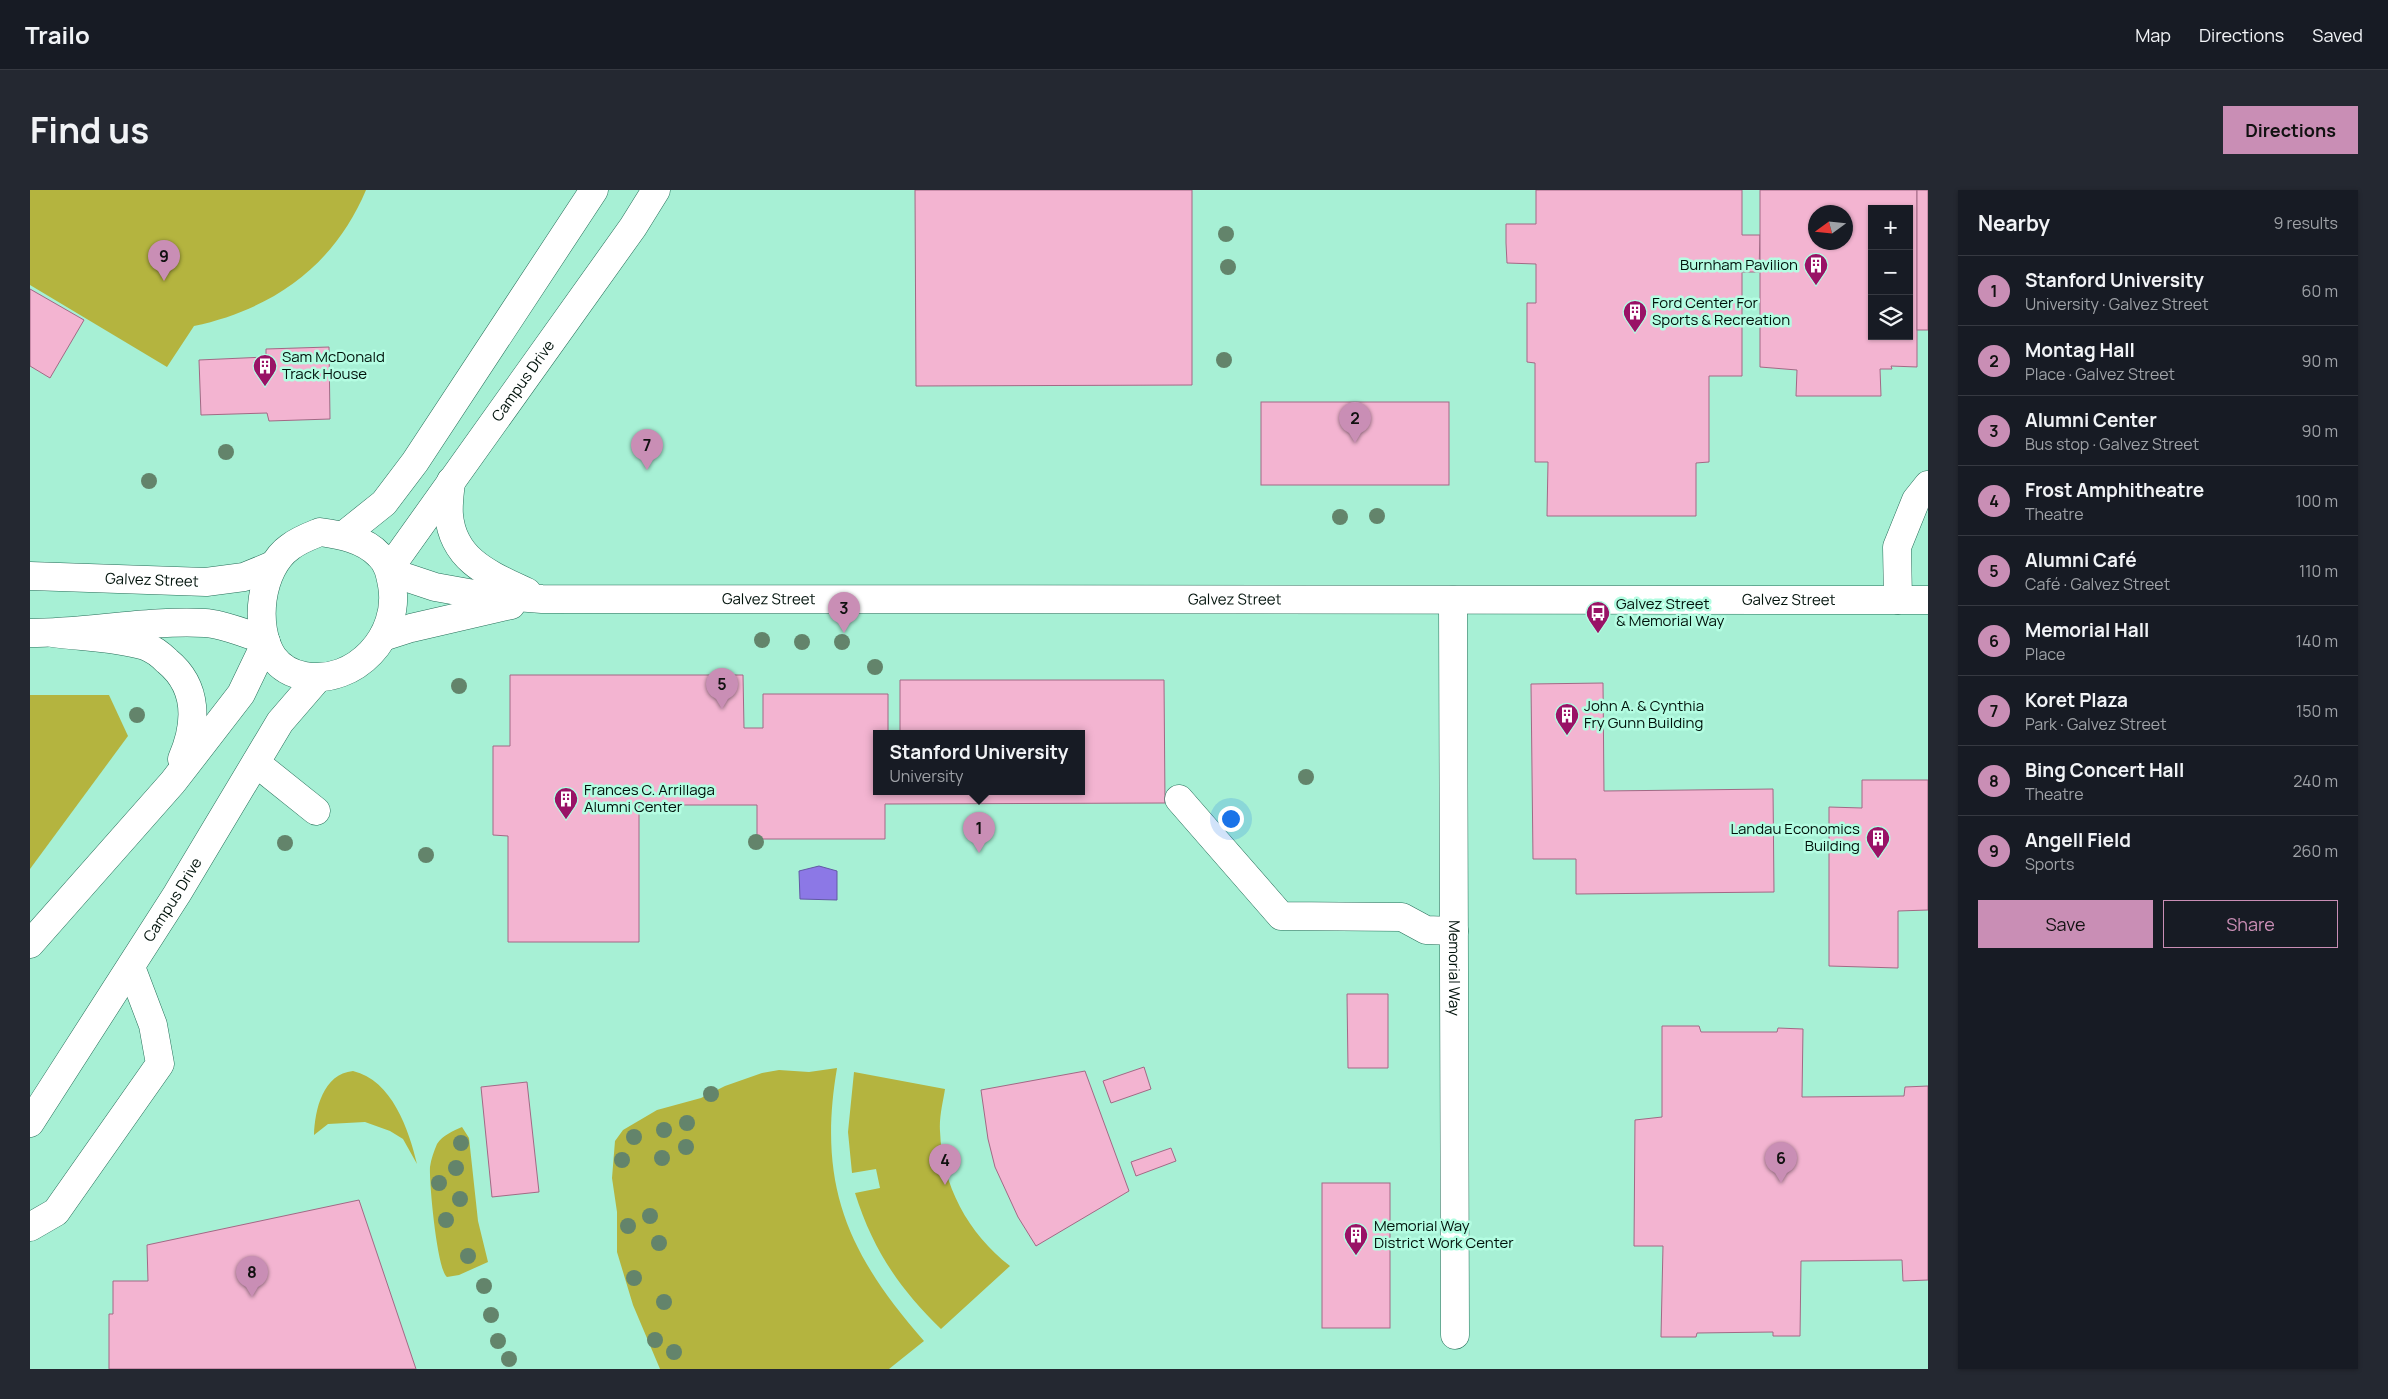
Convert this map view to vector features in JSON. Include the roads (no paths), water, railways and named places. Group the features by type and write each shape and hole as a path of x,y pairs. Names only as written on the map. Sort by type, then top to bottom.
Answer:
{"street":[{"path":"344,535 384,503 415,462 594,190"},
{"name":"Campus Drive","path":"389,571 633,227 656,190"},
{"path":"451,481 449,516 456,541 465,554 474,565 542,599"},
{"path":"1898,600 1897,547 1916,500 1928,486"},
{"path":"320,532 344,535 379,555 389,571 394,596 383,637 365,660 348,671 318,678 295,674 284,668 273,657 265,640 261,611 273,565 288,547 304,538 320,532"},
{"name":"Galvez Street","path":"30,576 206,582 244,577 273,565"},
{"name":"Galvez Street","path":"389,571 435,587 474,594 542,599 1928,600"},
{"name":"Galvez Street","path":"383,637 476,612 542,599"},
{"name":"Memorial Way","path":"1453,600 1455,1336"},
{"path":"41,633 133,625 207,623 265,640"},
{"path":"41,633 128,642 147,647 177,669 187,686 193,702 194,721 186,750 173,782"},
{"path":"30,944 173,782 241,694 265,640"},
{"name":"Campus Drive","path":"30,1124 131,967 280,722 318,678"},
{"path":"256,764 316,811"},
{"path":"1179,800 1281,916 1402,917 1426,930 1454,931"},
{"path":"30,1227 56,1212 160,1064 153,1025 131,967"}],"place":[{"name":"Angell Field","path":"164,281"},
{"name":"Burnham Pavilion","path":"1816,286"},
{"name":"Ford Center For Sports & Recreation","path":"1635,333"},
{"name":"Sam McDonald Track House","path":"265,387"},
{"name":"Montag Hall","path":"1355,443"},
{"name":"Koret Plaza","path":"647,470"},
{"name":"Alumni Center","path":"844,633"},
{"name":"Galvez Street & Memorial Way","path":"1598,634"},
{"name":"Alumni Café","path":"722,709"},
{"name":"John A. & Cynthia Fry Gunn Building","path":"1567,736"},
{"name":"Frances C. Arrillaga Alumni Center","path":"566,820"},
{"name":"Stanford University","path":"979,853"},
{"name":"Landau Economics Building","path":"1878,859"},
{"name":"Memorial Hall","path":"1781,1183"},
{"name":"Frost Amphitheatre","path":"945,1185"},
{"name":"Memorial Way District Work Center","path":"1356,1256"},
{"name":"Bing Concert Hall","path":"252,1297"}]}
